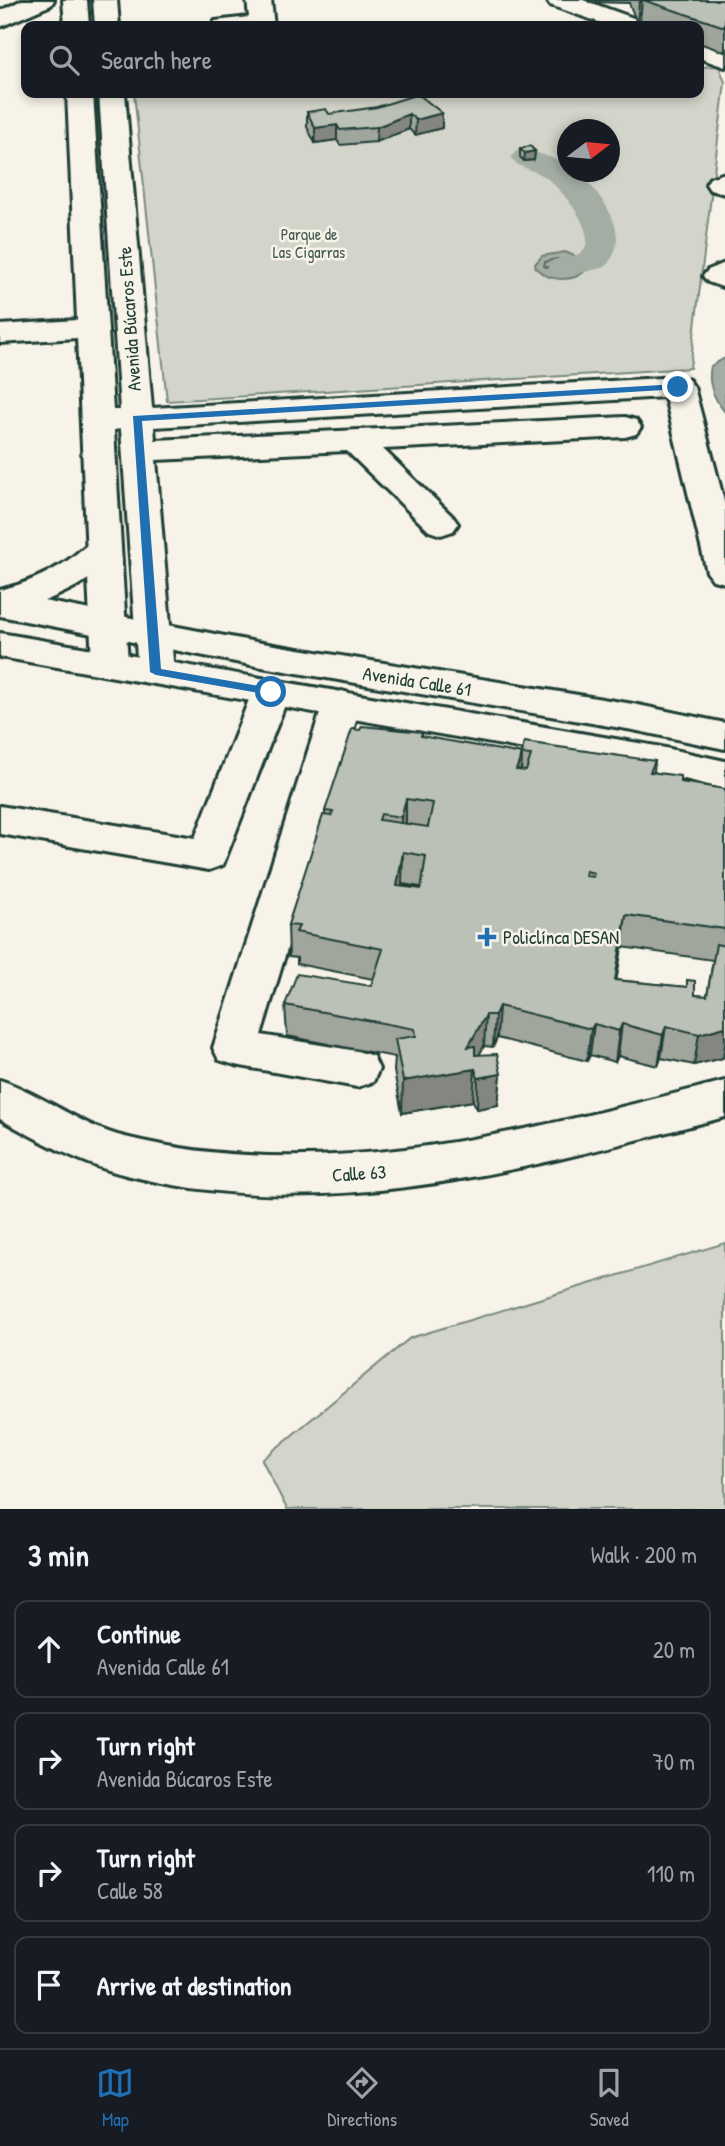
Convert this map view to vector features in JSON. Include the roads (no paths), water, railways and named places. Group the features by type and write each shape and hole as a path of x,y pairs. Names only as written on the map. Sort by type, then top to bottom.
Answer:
{"street":[{"path":"0,20 42,0"},
{"path":"75,0 77,21"},
{"path":"105,0 107,21"},
{"path":"259,0 262,21"},
{"path":"559,0 619,21"},
{"path":"704,52 725,59"},
{"name":"Avenida Búcaros Este","path":"80,98 110,664"},
{"name":"Avenida Búcaros Este","path":"112,98 156,672"},
{"path":"725,181 720,184 725,186"},
{"path":"725,272 718,276 725,279"},
{"path":"0,334 93,328"},
{"path":"97,421 678,387 709,448 725,572"},
{"path":"139,451 625,427"},
{"path":"355,440 441,524"},
{"path":"0,603 51,586 90,562 104,548"},
{"name":"Avenida Calle 61","path":"0,603 153,635 647,719 725,736"},
{"name":"Avenida Calle 61","path":"0,645 656,759 725,775"},
{"path":"0,820 209,855 271,692"},
{"path":"342,704 235,1048 358,1069"},
{"name":"Calle 63","path":"0,1098 65,1133 122,1156 186,1170 257,1176 416,1169 507,1152 725,1099"}],"water":[{"path":"565,252 584,260 587,269 582,274 569,279 554,278 536,268 535,264 542,256"},
{"path":"725,358 725,412 715,396 710,379 711,366"}],"waterway":[{"path":"527,158 550,167 575,186 599,223 602,236 596,257 586,263 565,267"}],"place":[{"name":"Policlínca DESAN","path":"487,937"}],"park label":[{"name":"Parque de Las Cigarras","path":"309,243"}]}
